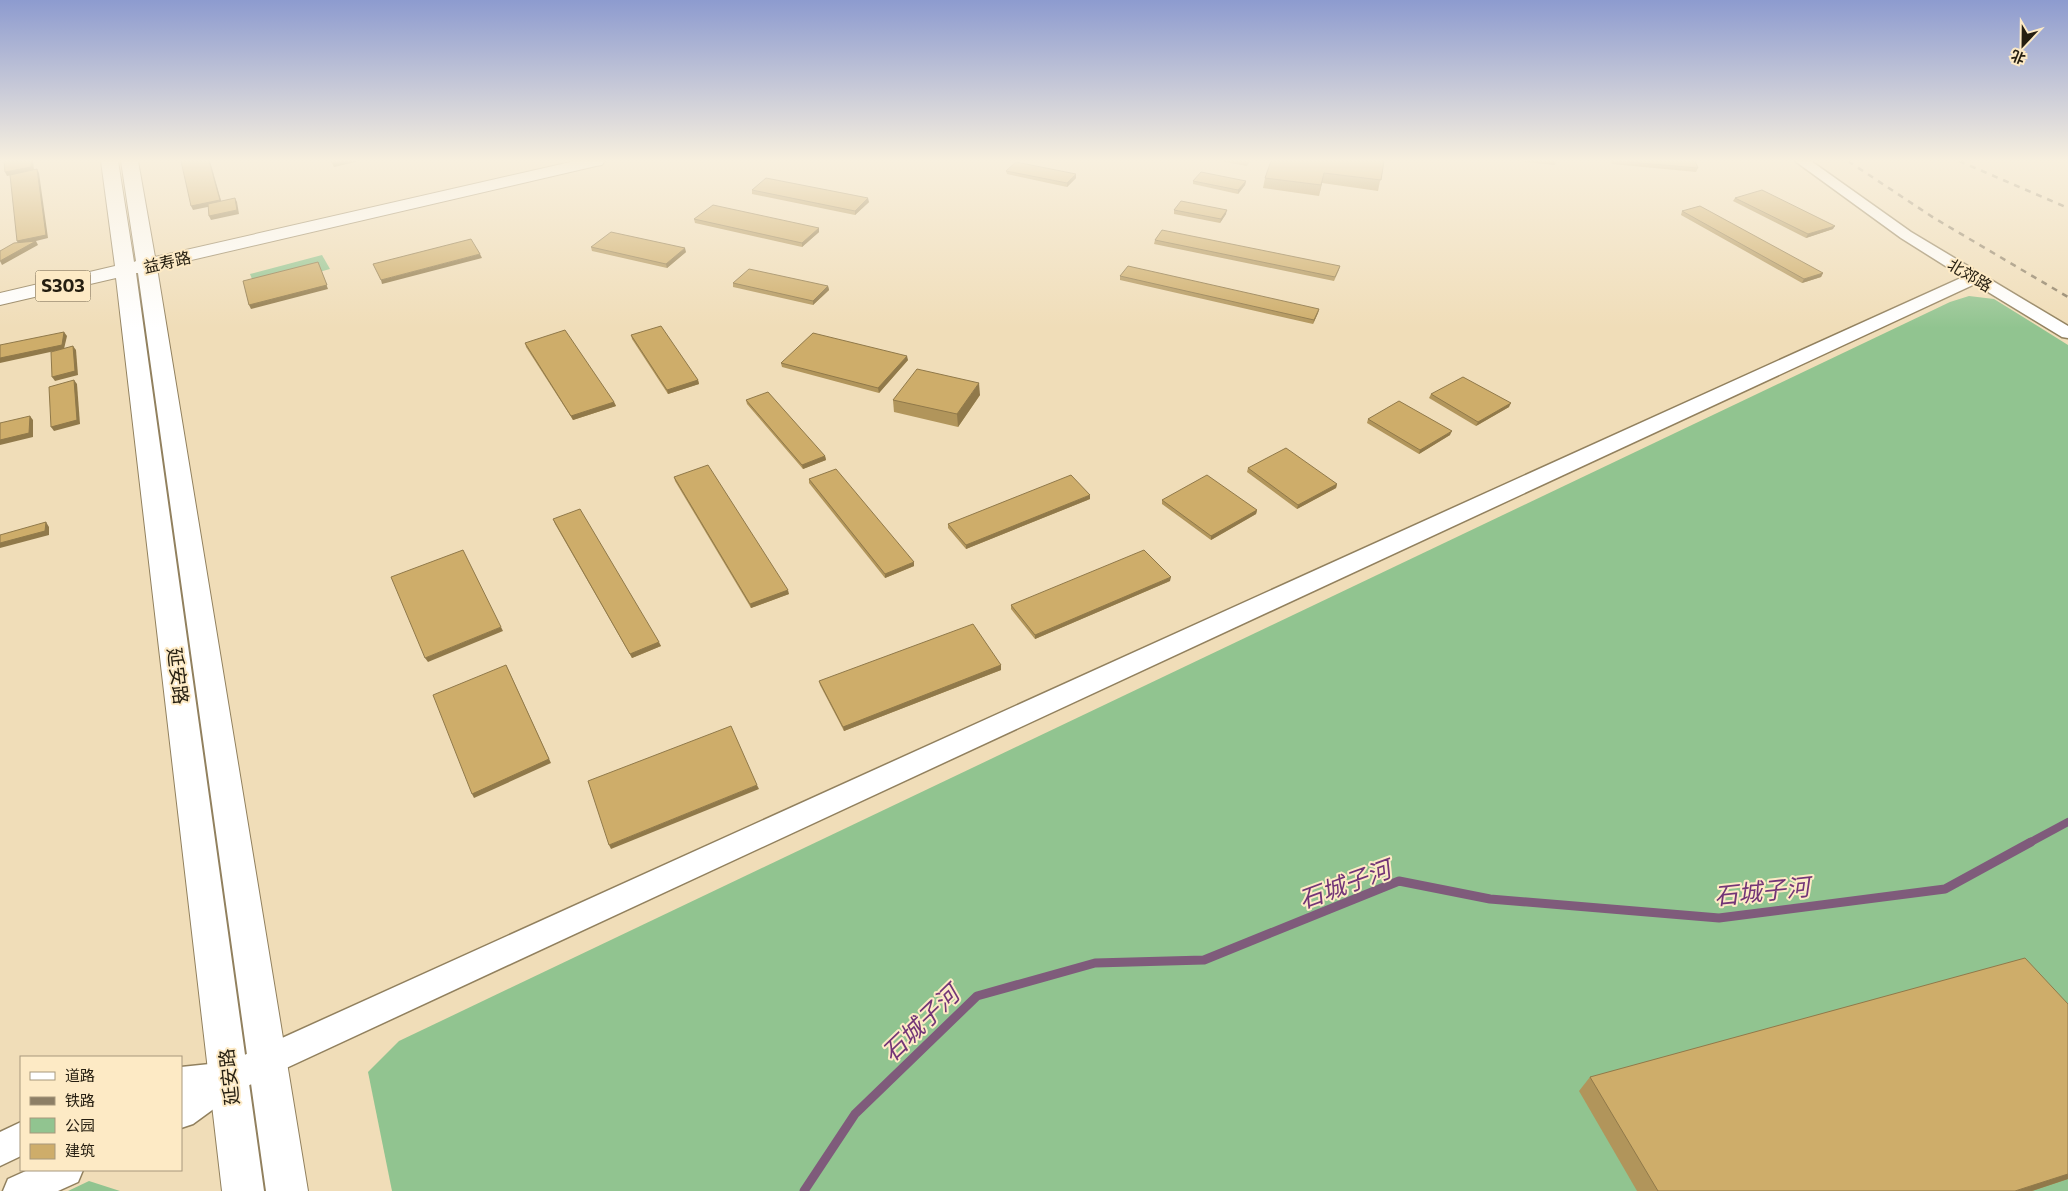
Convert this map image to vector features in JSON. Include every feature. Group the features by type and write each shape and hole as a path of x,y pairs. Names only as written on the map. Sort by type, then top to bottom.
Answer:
{"main road":[{"name":"延安路","path":"123,217 135,263 242,1191"},
{"path":"132,217 135,263 287,1191"},
{"name":"益寿路","path":"0,299 316,217"},
{"name":"益寿路","path":"0,285 135,263 345,217"}],"street":[{"name":"北郊路","path":"1880,217 1974,278 2068,334"},
{"path":"182,1111 230,1078 266,1061 1974,278"},
{"path":"182,1083 230,1078"},
{"path":"0,1148 20,1139"},
{"path":"20,1191 64,1171"}],"green space":[{"path":"322,255 330,269 256,289 250,274"},
{"path":"1969,296 1994,299 2068,345 2068,1191 392,1191 368,1072 399,1041 1950,302"},
{"path":"89,1181 120,1191 68,1191"}],"building":[{"path":"14,217 43,217 46,235 17,241"},
{"path":"697,217 766,217 819,228 802,243 694,219"},
{"path":"1208,217 1223,217 1221,219"},
{"path":"1692,217 1719,217 1823,273 1804,279"},
{"path":"1773,217 1816,217 1835,226 1808,234"},
{"path":"1162,230 1340,266 1335,277 1155,240"},
{"path":"611,232 685,248 666,264 591,247"},
{"path":"471,239 480,254 381,280 373,264"},
{"path":"36,241 0,261 0,251 14,243"},
{"path":"318,262 327,285 249,305 243,281"},
{"path":"1128,266 1319,309 1314,320 1120,276"},
{"path":"749,269 828,286 813,301 733,283"},
{"path":"661,326 698,380 667,390 631,335"},
{"path":"565,330 614,402 571,416 525,343"},
{"path":"64,332 62,345 0,358 0,345"},
{"path":"813,333 907,356 878,388 781,363"},
{"path":"73,346 75,371 52,377 51,352"},
{"path":"917,369 979,383 957,414 893,400"},
{"path":"1463,377 1511,403 1478,422 1431,394"},
{"path":"74,380 77,420 51,427 49,387"},
{"path":"768,392 825,456 802,465 746,400"},
{"path":"1399,401 1452,431 1420,450 1368,419"},
{"path":"30,416 29,433 0,440 0,423"},
{"path":"1286,448 1337,484 1298,505 1248,468"},
{"path":"708,465 788,590 750,604 674,477"},
{"path":"836,469 914,562 885,574 809,479"},
{"path":"1071,475 1090,495 966,545 948,524"},
{"path":"1207,475 1257,510 1211,536 1162,500"},
{"path":"580,509 659,642 630,654 553,519"},
{"path":"46,522 45,531 0,543 0,535"},
{"path":"463,550 501,627 425,658 391,577"},
{"path":"1144,550 1171,577 1035,635 1011,605"},
{"path":"973,624 1001,665 843,727 819,681"},
{"path":"506,665 549,759 472,794 433,695"},
{"path":"731,726 757,785 609,845 588,781"},
{"path":"2025,958 2068,1004 2068,1174 2015,1191 1658,1191 1590,1077"}],"waterway":[{"name":"石城子河","path":"2029,843 2068,822"},
{"name":"石城子河","path":"804,1191 855,1114 977,996 1095,963 1204,960 1399,881 1490,899 1719,918 1945,889 2031,842"}],"railway":[{"path":"1932,217 2068,297"}]}
